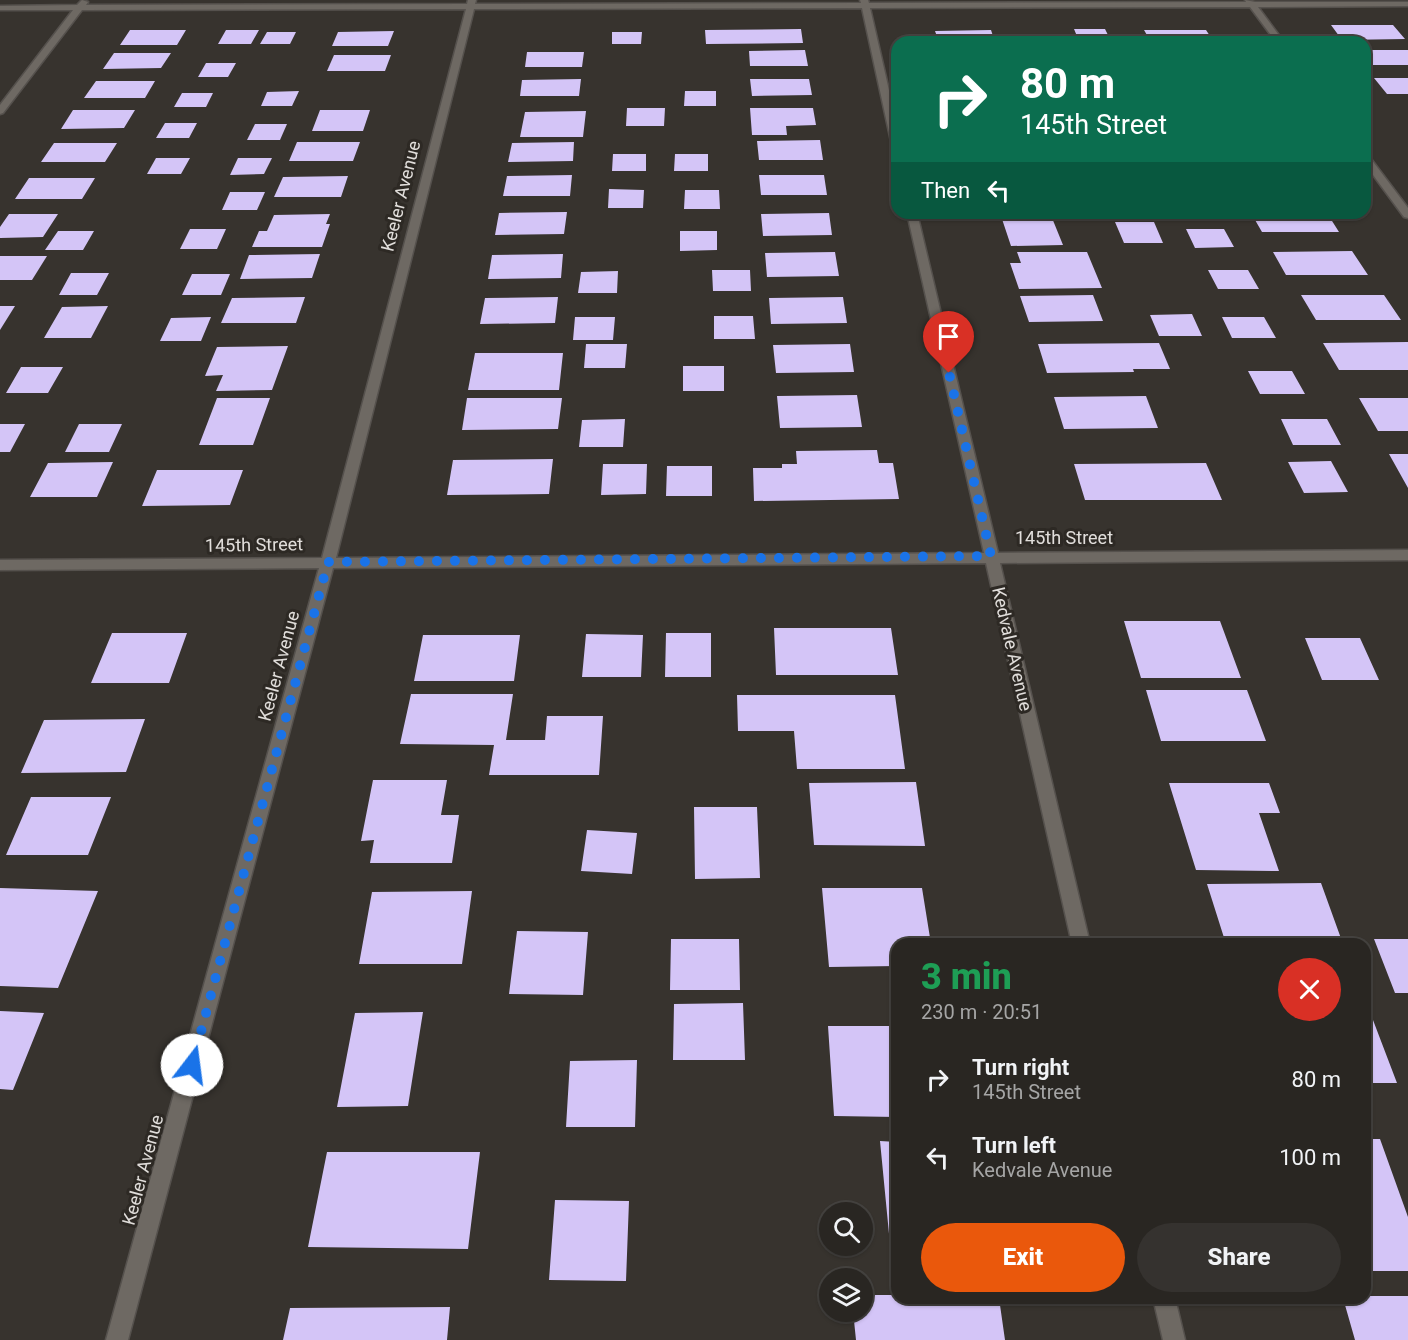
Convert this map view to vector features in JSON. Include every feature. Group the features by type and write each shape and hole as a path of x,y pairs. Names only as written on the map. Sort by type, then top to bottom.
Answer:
{"street":[{"path":"0,8 83,4 471,2 1408,4"},
{"name":"Keeler Avenue","path":"117,1340 328,562 471,2"},
{"path":"1251,2 1276,36"},
{"path":"864,3 891,120"},
{"path":"0,111 83,4"},
{"path":"1371,165 1408,215"},
{"name":"Kedvale Avenue","path":"913,219 1080,938"},
{"name":"145th Street","path":"0,565 991,556 1408,555"},
{"path":"1165,1304 1174,1340"}],"building":[{"path":"1331,25 1393,25 1405,39 1371,40 1371,36 1339,36"},
{"path":"801,29 803,43 706,44 705,30"},
{"path":"1074,29 1105,29 1108,36 1077,36"},
{"path":"130,30 186,30 177,45 120,45"},
{"path":"226,30 259,30 251,44 218,44"},
{"path":"991,30 993,36 937,36 935,31"},
{"path":"1144,30 1206,30 1210,36 1148,36"},
{"path":"394,31 388,46 332,46 338,32"},
{"path":"267,32 296,32 290,44 260,44"},
{"path":"612,32 642,32 641,44 612,44"},
{"path":"805,50 808,66 750,66 749,51"},
{"path":"1371,50 1408,50 1408,65 1371,65"},
{"path":"527,52 584,52 582,67 525,67"},
{"path":"114,53 171,53 161,68 103,69"},
{"path":"334,55 391,55 385,71 327,71"},
{"path":"206,63 236,63 228,77 198,77"},
{"path":"1374,78 1408,78 1408,94 1387,94"},
{"path":"581,79 579,96 520,96 522,80"},
{"path":"750,79 809,79 812,95 752,96"},
{"path":"96,81 155,81 145,98 84,98"},
{"path":"299,91 292,106 261,106 267,92"},
{"path":"685,91 716,91 716,106 684,106"},
{"path":"182,93 213,93 206,107 174,107"},
{"path":"627,108 665,108 664,126 626,126"},
{"path":"750,108 813,108 816,125 786,126 787,135 752,135"},
{"path":"73,110 135,110 124,128 61,129"},
{"path":"320,110 370,110 363,131 312,131"},
{"path":"586,111 583,137 520,137 525,112"},
{"path":"165,123 197,123 189,138 156,138"},
{"path":"255,124 287,124 280,140 247,140"},
{"path":"820,140 823,160 759,160 757,141"},
{"path":"297,142 360,142 353,161 289,161"},
{"path":"574,142 573,161 508,162 512,143"},
{"path":"54,143 117,143 105,162 41,162"},
{"path":"613,154 646,154 646,171 612,171"},
{"path":"675,154 708,154 708,171 674,171"},
{"path":"156,158 190,158 181,174 147,174"},
{"path":"238,158 272,158 264,174 230,175"},
{"path":"572,175 570,196 503,196 507,176"},
{"path":"759,175 824,175 827,195 761,195"},
{"path":"348,176 341,197 274,197 283,177"},
{"path":"29,178 95,178 82,199 15,199"},
{"path":"609,189 644,190 643,208 608,208"},
{"path":"685,190 719,190 720,209 684,209"},
{"path":"230,192 265,192 257,210 222,210"},
{"path":"567,212 564,234 495,235 499,213"},
{"path":"829,213 832,235 763,236 761,214"},
{"path":"9,214 58,214 43,237 0,238 0,227"},
{"path":"330,214 326,224 330,224 322,247 252,247 259,231 267,231 274,215"},
{"path":"1002,219 1052,219 1063,245 1011,246"},
{"path":"1254,219 1331,219 1339,232 1262,232"},
{"path":"1115,222 1154,222 1163,243 1124,243"},
{"path":"190,229 226,229 217,249 180,249"},
{"path":"1186,229 1224,229 1234,247 1195,248"},
{"path":"58,231 94,231 83,250 45,250"},
{"path":"680,231 717,231 717,250 680,251"},
{"path":"1352,251 1368,275 1286,275 1273,252"},
{"path":"835,252 839,276 767,277 765,253"},
{"path":"1017,252 1087,252 1102,288 1019,289 1010,263 1021,263"},
{"path":"320,254 312,278 240,279 249,255"},
{"path":"563,254 561,278 488,279 492,255"},
{"path":"0,256 47,256 32,280 0,280"},
{"path":"712,270 750,270 751,291 713,291"},
{"path":"1208,270 1248,270 1259,289 1218,289"},
{"path":"618,271 617,293 578,293 581,272"},
{"path":"71,273 109,273 97,295 59,295"},
{"path":"192,274 230,274 221,295 182,295"},
{"path":"1093,295 1103,321 1029,322 1020,296"},
{"path":"1301,295 1384,295 1401,320 1316,320"},
{"path":"305,297 296,323 221,323 232,298"},
{"path":"558,297 555,323 480,324 485,298"},
{"path":"843,297 847,323 771,324 769,298"},
{"path":"0,306 15,306 0,330"},
{"path":"108,306 91,338 44,338 62,307"},
{"path":"1192,314 1202,336 1159,336 1150,315"},
{"path":"714,316 753,316 755,339 714,339"},
{"path":"211,317 201,341 160,341 171,318"},
{"path":"575,317 615,317 613,340 573,340"},
{"path":"1222,317 1264,317 1276,338 1232,338"},
{"path":"1408,342 1408,370 1339,370 1323,343"},
{"path":"1159,343 1170,369 1133,369 1134,372 1047,373 1038,344"},
{"path":"586,344 627,344 625,368 584,368"},
{"path":"850,344 854,372 776,373 773,345"},
{"path":"288,346 272,390 216,391 223,375 205,376 217,347"},
{"path":"475,353 563,353 559,390 468,390"},
{"path":"683,366 724,366 724,391 683,391"},
{"path":"21,367 63,367 48,393 6,393"},
{"path":"1248,371 1292,371 1305,394 1260,394"},
{"path":"857,395 862,427 780,428 777,396"},
{"path":"1146,396 1158,428 1064,429 1054,397"},
{"path":"217,398 270,398 253,445 199,445"},
{"path":"467,398 562,398 558,429 462,430"},
{"path":"1359,398 1408,398 1408,431 1378,431"},
{"path":"625,419 623,447 579,447 582,420"},
{"path":"1281,419 1327,419 1341,445 1293,445"},
{"path":"0,424 25,424 10,452 0,452"},
{"path":"79,424 122,424 109,452 65,452"},
{"path":"877,450 879,463 893,463 899,499 754,501 753,468 782,468 782,464 797,464 796,451"},
{"path":"1389,454 1408,454 1408,488"},
{"path":"553,459 549,494 447,495 453,460"},
{"path":"1331,461 1348,492 1304,493 1288,462"},
{"path":"113,462 97,497 30,497 48,463"},
{"path":"1206,463 1222,500 1085,500 1074,464"},
{"path":"603,464 647,464 646,494 601,495"},
{"path":"667,466 712,466 712,496 666,496"},
{"path":"157,470 243,470 230,505 142,506"},
{"path":"1124,621 1220,621 1241,678 1141,678"},
{"path":"774,628 891,628 898,675 776,675"},
{"path":"112,633 187,633 169,683 91,683"},
{"path":"666,633 711,633 711,677 665,677"},
{"path":"586,634 643,635 641,677 582,677"},
{"path":"423,635 520,635 514,681 414,681"},
{"path":"1305,638 1360,638 1379,680 1322,680"},
{"path":"1146,690 1247,690 1266,741 1161,741"},
{"path":"411,694 513,694 506,740 545,740 547,716 603,716 599,775 489,775 494,745 400,744"},
{"path":"737,695 895,695 905,769 797,769 794,731 738,731"},
{"path":"145,719 126,772 21,773 44,720"},
{"path":"373,780 447,780 441,815 459,815 452,863 370,863 374,840 361,841"},
{"path":"916,782 925,846 814,845 809,783"},
{"path":"1169,783 1269,783 1280,813 1259,813 1279,871 1196,870"},
{"path":"31,797 111,797 88,855 6,855"},
{"path":"694,807 757,807 760,878 695,879"},
{"path":"587,830 637,833 632,874 581,871"},
{"path":"1321,883 1341,938 1224,938 1207,884"},
{"path":"0,888 98,891 58,988 0,986"},
{"path":"822,888 922,888 930,938 891,938 891,966 829,967"},
{"path":"472,891 462,964 359,964 372,892"},
{"path":"517,931 588,932 583,995 509,994"},
{"path":"671,939 739,939 740,990 670,990"},
{"path":"1374,939 1408,939 1408,993 1395,993"},
{"path":"743,1003 745,1060 673,1060 674,1004"},
{"path":"0,1011 44,1013 13,1090 0,1089"},
{"path":"423,1012 408,1106 337,1107 355,1013"},
{"path":"1371,1015 1397,1083 1371,1083"},
{"path":"828,1026 891,1026 891,1117 834,1116"},
{"path":"637,1060 635,1127 566,1127 570,1061"},
{"path":"1371,1139 1380,1139 1408,1217 1408,1271 1371,1271"},
{"path":"880,1141 891,1142 891,1254"},
{"path":"327,1152 480,1152 468,1249 308,1247"},
{"path":"555,1200 629,1201 626,1281 549,1280"},
{"path":"873,1295 891,1295 891,1304 1000,1304 1005,1340 856,1340 854,1322 873,1322"},
{"path":"1371,1296 1408,1296 1408,1340 1355,1340 1345,1304 1371,1304"},
{"path":"450,1307 447,1340 283,1340 290,1308"}],"route":[{"path":"192,1065 328,562 991,556 949,373"}]}
